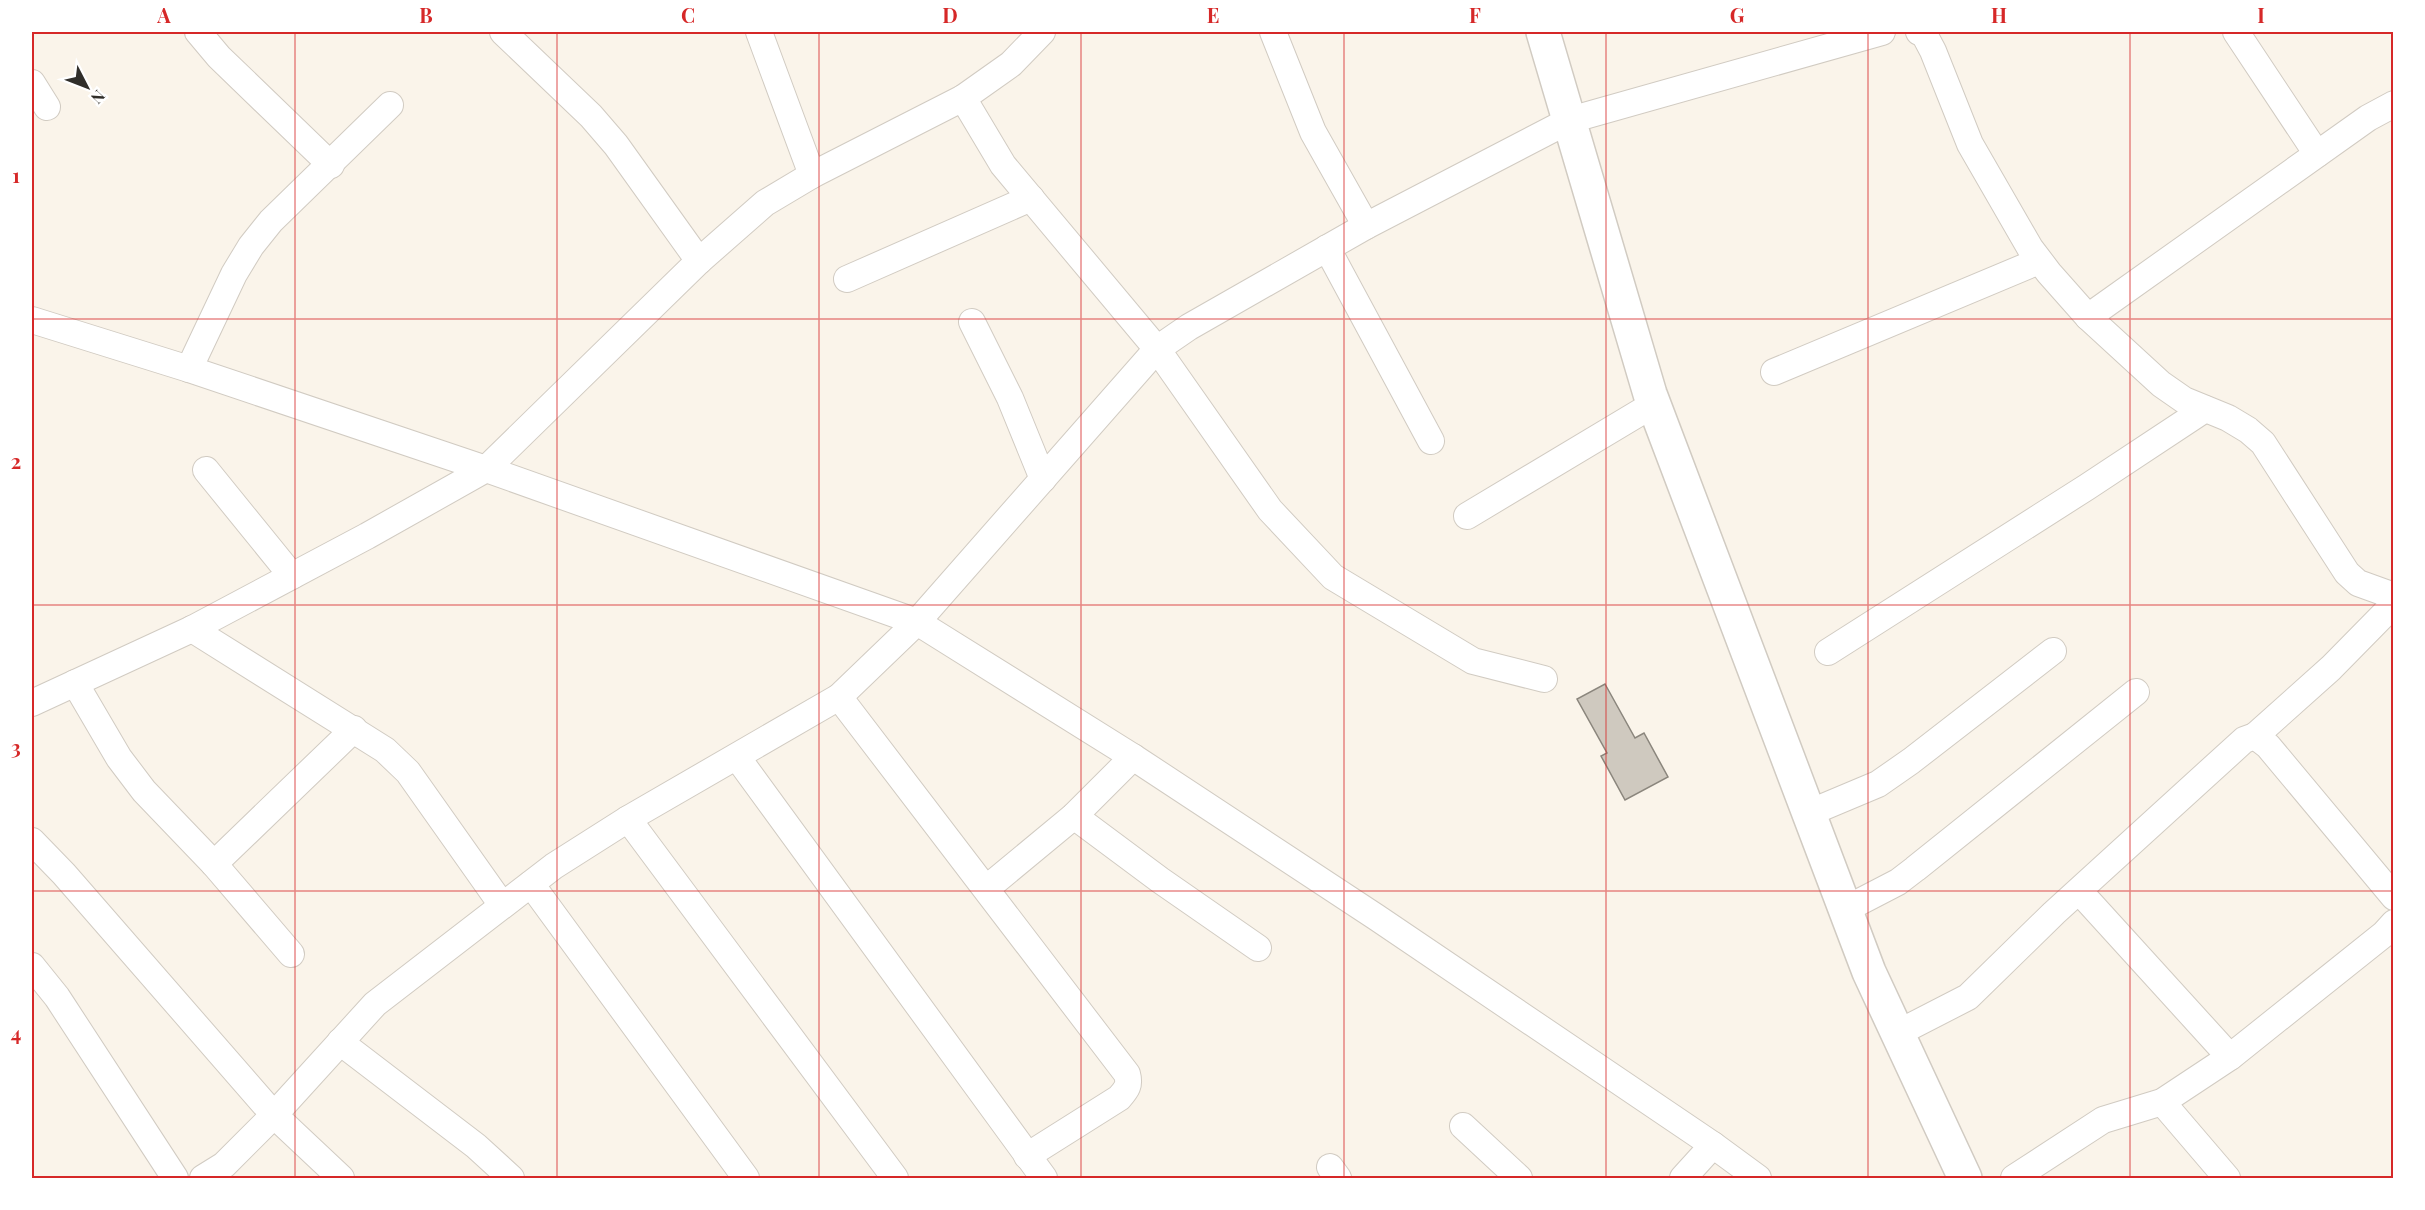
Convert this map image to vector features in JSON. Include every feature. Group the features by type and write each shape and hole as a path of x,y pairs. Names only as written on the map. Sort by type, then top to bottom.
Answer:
{"street":[{"path":"198,32 219,57 331,165"},
{"path":"503,32 591,116 616,145 699,261"},
{"path":"761,32 812,174"},
{"path":"32,703 192,629 486,469 699,261 765,203 812,174 963,98 1011,64 1042,32"},
{"path":"1273,32 1313,132 1366,226"},
{"path":"1543,32 1654,404 1869,972 1965,1179"},
{"path":"221,1174 375,1004 502,905 554,866 628,819 839,697 917,622 1156,349 1189,327 1366,226 1570,120 1875,32"},
{"path":"1919,32 1924,34 1933,51 1970,144 2039,261 2088,317 2161,384 2184,400 2238,424 2263,443 2348,573 2358,583 2394,596"},
{"path":"2236,32 2317,154"},
{"path":"32,83 47,106"},
{"path":"963,98 1003,165 1156,349 1270,510 1333,577 1473,661 1544,679"},
{"path":"2088,317 2368,118 2394,104"},
{"path":"189,369 234,274 251,246 271,222 390,105"},
{"path":"847,279 1031,198"},
{"path":"1327,248 1431,441"},
{"path":"1774,372 2039,261"},
{"path":"32,320 189,369 486,469 917,622 1133,757 1376,917 1713,1145 1758,1179"},
{"path":"972,322 1010,398 1042,479"},
{"path":"1467,516 1654,404"},
{"path":"1827,652 2087,487 2205,409"},
{"path":"206,470 291,576"},
{"path":"1898,1033 1968,997 2079,891 2244,740 2255,736 2331,668 2394,604"},
{"path":"192,629 385,750 408,772 502,905"},
{"path":"1809,813 1878,784 1911,762 2053,651"},
{"path":"75,683 130,774 214,864 291,954"},
{"path":"1846,909 1907,876 2136,692"},
{"path":"839,697 1127,1074 1129,1083 1127,1090 1119,1098 1027,1156"},
{"path":"214,864 354,729"},
{"path":"2255,736 2268,746 2394,897"},
{"path":"738,757 1044,1179"},
{"path":"987,888 1074,816 1133,757"},
{"path":"1074,816 1160,880 1258,948"},
{"path":"628,819 896,1179"},
{"path":"32,841 64,874 274,1115 341,1179"},
{"path":"531,884 746,1179"},
{"path":"2079,891 2230,1057"},
{"path":"2014,1179 2103,1120 2162,1101 2230,1057 2384,934 2394,923"},
{"path":"32,966 57,997 175,1179"},
{"path":"340,1042 476,1146 511,1179"},
{"path":"2162,1101 2228,1179"},
{"path":"1463,1126 1519,1179"},
{"path":"1683,1179 1713,1145"}],"building":[{"path":"1605,684 1635,738 1644,733 1668,777 1625,800 1601,756 1607,753 1577,699"}]}
